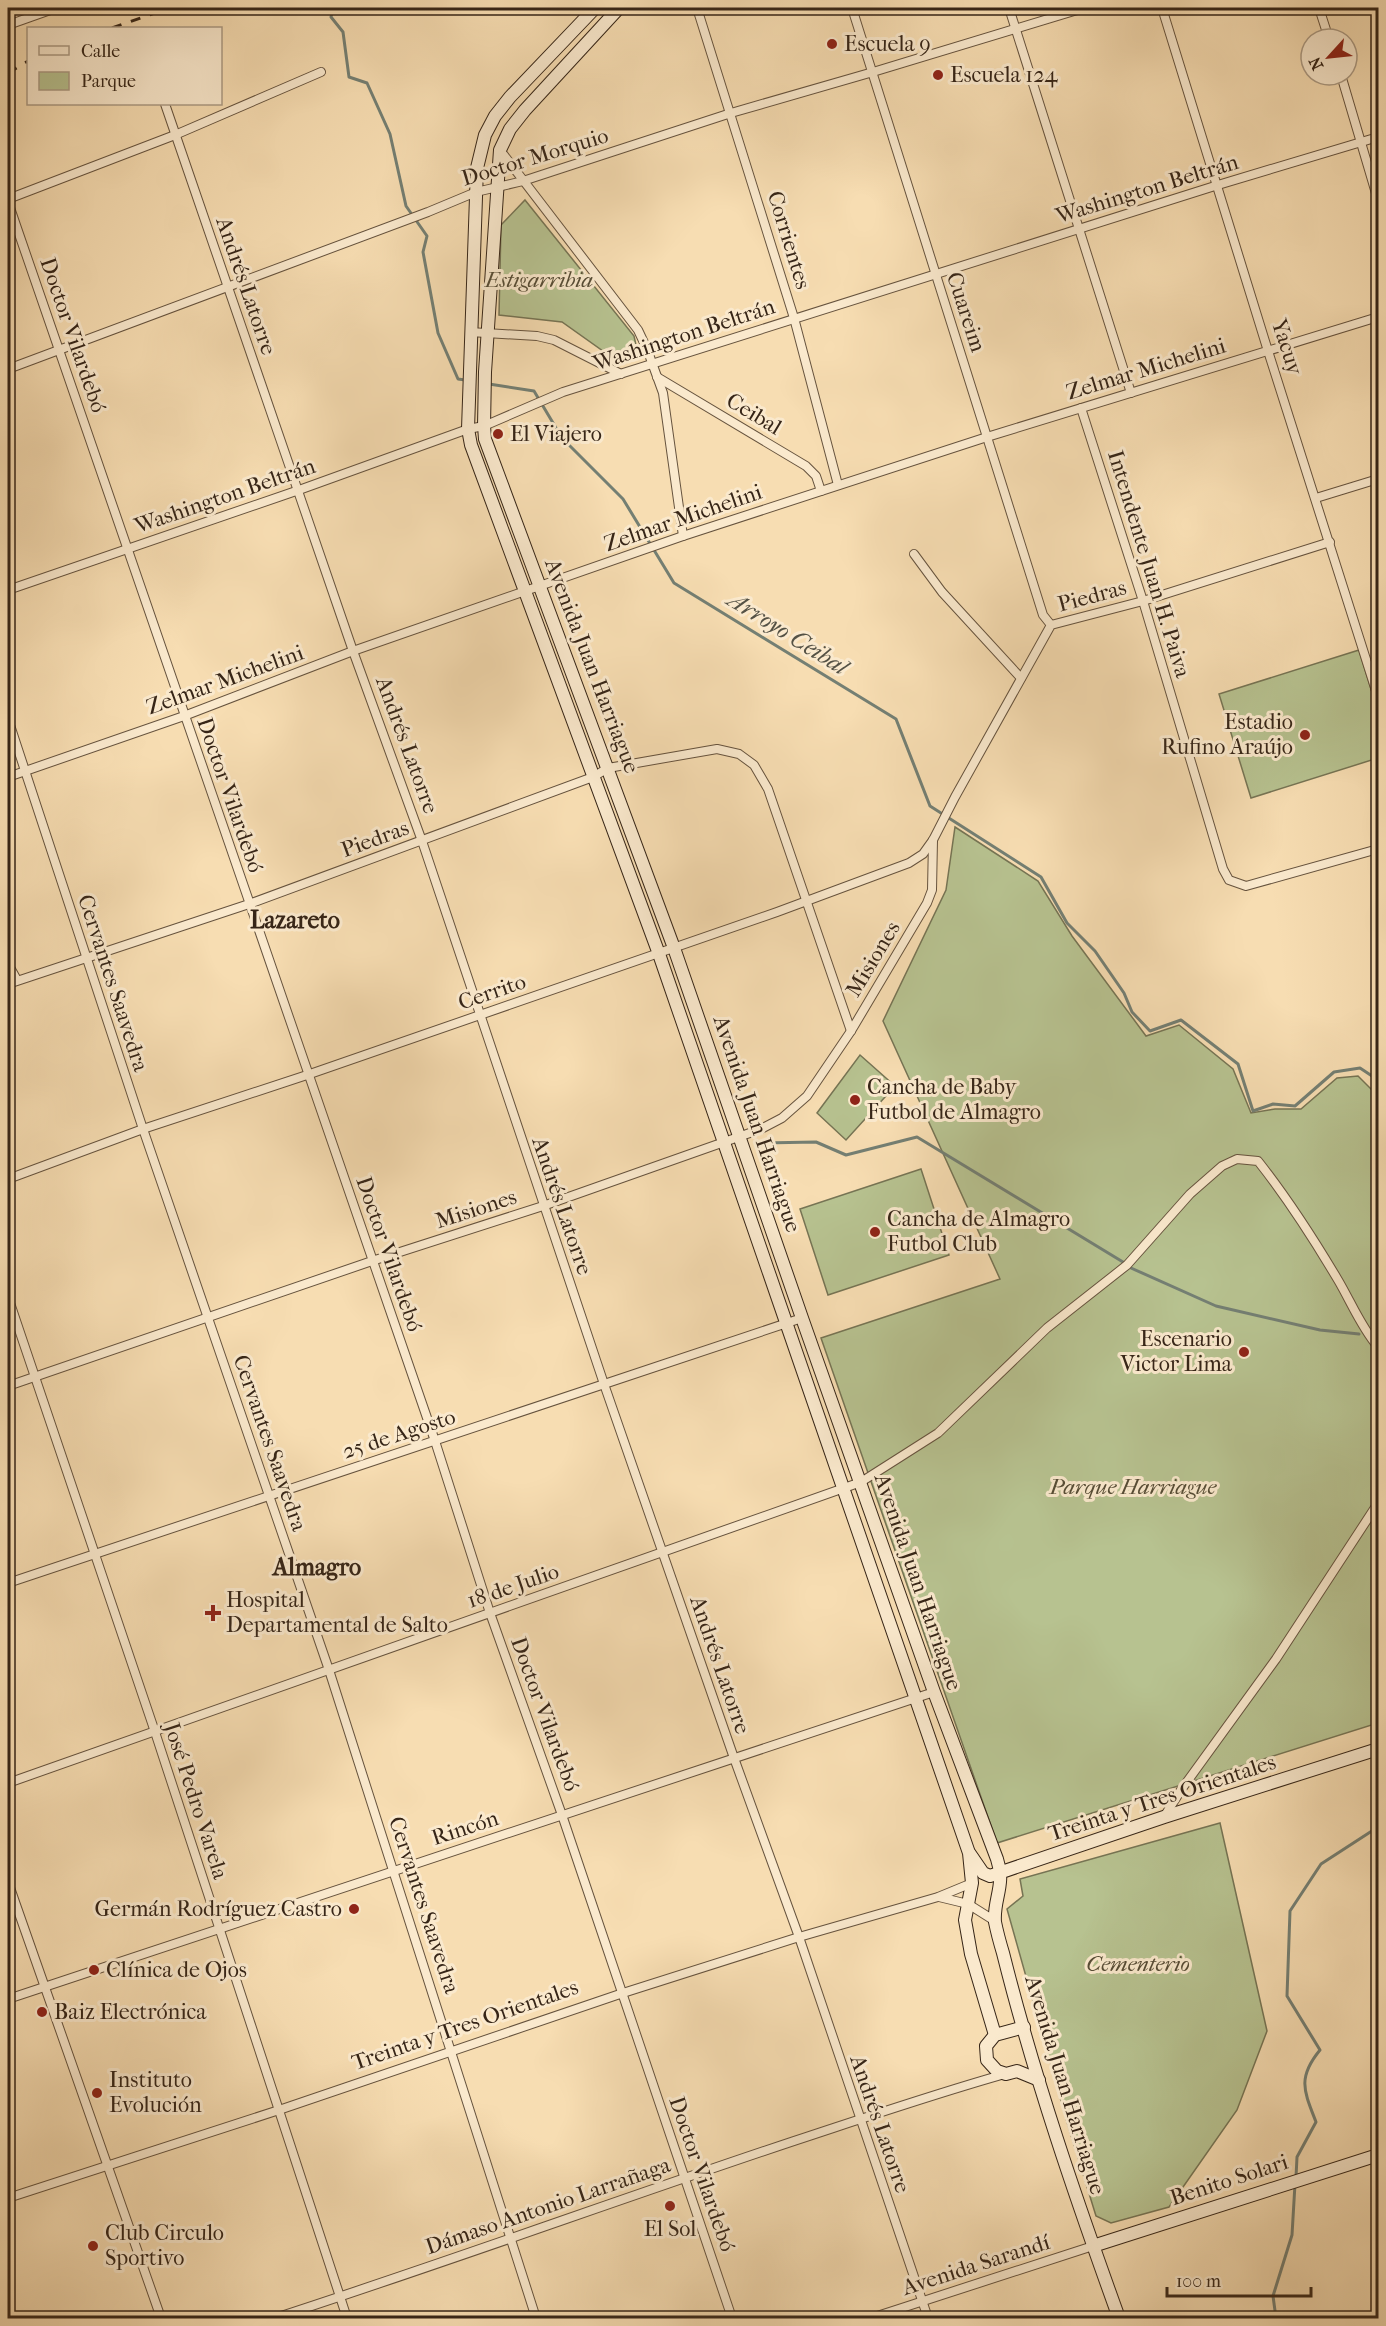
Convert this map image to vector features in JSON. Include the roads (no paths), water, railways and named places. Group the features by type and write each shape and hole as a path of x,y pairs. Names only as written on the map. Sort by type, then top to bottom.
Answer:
{"street":[{"path":"8,25 56,8"},
{"name":"Avenida Juan Harriague","path":"595,8 510,97 495,116 480,149 477,168 468,371 468,429 471,445 659,954 969,1852 972,1883 965,1920 971,1954 995,2035"},
{"path":"619,8 525,110 510,129 500,150 638,330 663,393 683,536"},
{"name":"Corrientes","path":"697,8 794,318 838,485"},
{"name":"Cuareim","path":"852,8 1043,615 1051,625"},
{"path":"1009,8 1131,393"},
{"name":"Doctor Morquio","path":"8,369 476,192 523,181 731,113 1084,8"},
{"name":"Yacuy","path":"1162,8 1378,697"},
{"path":"1319,8 1325,27"},
{"path":"8,201 175,135 321,72"},
{"path":"1345,87 1378,200"},
{"name":"Andrés Latorre","path":"165,105 353,651 422,841 543,1206 734,1758 799,1937 928,2319"},
{"name":"Washington Beltrán","path":"8,590 468,429 484,426 563,392 1218,185 1378,137"},
{"name":"Avenida Juan Harriague","path":"500,150 485,372 485,439 674,948 934,1692 997,1859 1001,1873 995,1921 1032,2060 1119,2319"},
{"name":"Doctor Vilardebó","path":"8,201 435,1441 490,1613 562,1815 732,2319"},
{"name":"Zelmar Michelini","path":"8,777 184,716 353,651 683,536 987,437 1378,317"},
{"path":"470,332 537,336 554,340 621,374"},
{"name":"Ceibal","path":"657,377 806,466 816,476 821,491"},
{"name":"Intendente Juan H. Paiva","path":"1081,408 1143,601 1223,869 1229,880 1246,886 1378,849"},
{"path":"1316,498 1378,478"},
{"name":"Piedras","path":"955,797 1051,625 1143,601 1330,542"},
{"path":"914,554 942,592 1021,678"},
{"name":"Cervantes Saavedra","path":"8,719 143,1129 329,1670 536,2319"},
{"name":"Piedras","path":"8,984 249,904 593,777 608,768 717,749 740,754 754,765 768,789 807,902"},
{"name":"Cerrito","path":"8,1179 143,1129 308,1075 659,954 909,863 923,854 933,840 955,797"},
{"name":"Misiones","path":"8,1386 372,1261 543,1206 740,1137 782,1118 807,1096 851,1031 932,890 933,840"},
{"path":"807,902 851,1031"},
{"path":"8,964 17,980"},
{"name":"18 de Julio","path":"8,1783 861,1482 938,1433 1047,1328 1127,1265 1190,1194 1222,1166 1237,1159 1258,1161 1273,1180 1310,1232 1360,1321 1378,1347"},
{"name":"José Pedro Varela","path":"8,1297 155,1731 347,2319"},
{"name":"25 de Agosto","path":"8,1583 802,1318"},
{"path":"1164,1817 1276,1659 1378,1503"},
{"name":"Rincón","path":"8,1999 934,1692"},
{"name":"Treinta y Tres Orientales","path":"1001,1873 1164,1817 1376,1750"},
{"path":"997,1859 986,1850 969,1852 986,1876 1001,1873"},
{"path":"8,1882 161,2319"},
{"name":"Treinta y Tres Orientales","path":"8,2198 623,1994 799,1937 938,1897 972,1883"},
{"name":"Treinta y Tres Orientales","path":"938,1897 968,1904 995,1921"},
{"path":"1024,2027 995,2035 986,2046 987,2060 997,2071 1011,2072 1039,2080"},
{"path":"1011,2072 1032,2060"},
{"name":"Dámaso Antonio Larrañaga","path":"275,2319 683,2178 947,2090 1011,2072"},
{"name":"Benito Solari","path":"1093,2246 1378,2155"},
{"name":"Avenida Sarandí","path":"871,2319 1093,2246"}],"waterway":[{"name":"Arroyo Ceibal","path":"333,8 331,17 343,32 349,77 367,83 390,134 406,206 427,236 423,252 438,333 458,379 465,380"},
{"name":"Arroyo Ceibal","path":"489,384 534,391 562,438 623,499 674,583 896,719 930,806 1041,877 1067,923 1095,951 1124,993 1132,1012 1150,1031 1181,1020 1238,1064 1253,1111 1273,1104 1295,1106 1334,1072 1360,1068 1378,1080"},
{"path":"756,1143 816,1142 846,1155 917,1137 1123,1262"},
{"path":"1131,1268 1216,1306 1320,1330 1359,1334"},
{"name":"Arroyo Ceibal","path":"1296,2177 1297,2157 1316,2122 1308,2102 1305,2077 1320,2050 1287,1996 1290,1911 1321,1864 1378,1827"},
{"name":"Arroyo Ceibal","path":"1276,2318 1273,2296 1292,2235 1295,2184"}],"railway":[{"path":"115,27 169,8"},
{"path":"8,73 27,62"}],"place":[{"name":"Escuela 9","path":"832,44"},
{"name":"Escuela 124","path":"938,75"},
{"name":"El Viajero","path":"498,434"},
{"name":"Estadio Rufino Araújo","path":"1305,735"},
{"name":"Cancha de Baby Futbol de Almagro","path":"855,1100"},
{"name":"Cancha de Almagro Futbol Club","path":"875,1232"},
{"name":"Escenario Victor Lima","path":"1244,1352"},
{"name":"Hospital Departamental de Salto","path":"213,1613"},
{"name":"Germán Rodríguez Castro","path":"354,1909"},
{"name":"Clínica de Ojos","path":"94,1970"},
{"name":"Baiz Electrónica","path":"42,2012"},
{"name":"Instituto Evolución","path":"97,2093"},
{"name":"El Sol","path":"670,2206"},
{"name":"Club Circulo Sportivo","path":"93,2246"}],"district":[{"name":"Lazareto","path":"295,920"},
{"name":"Almagro","path":"317,1567"}],"park label":[{"name":"Estigarribia","path":"539,280"},
{"name":"Parque Harriague","path":"1133,1487"},
{"name":"Cementerio","path":"1138,1964"}]}
